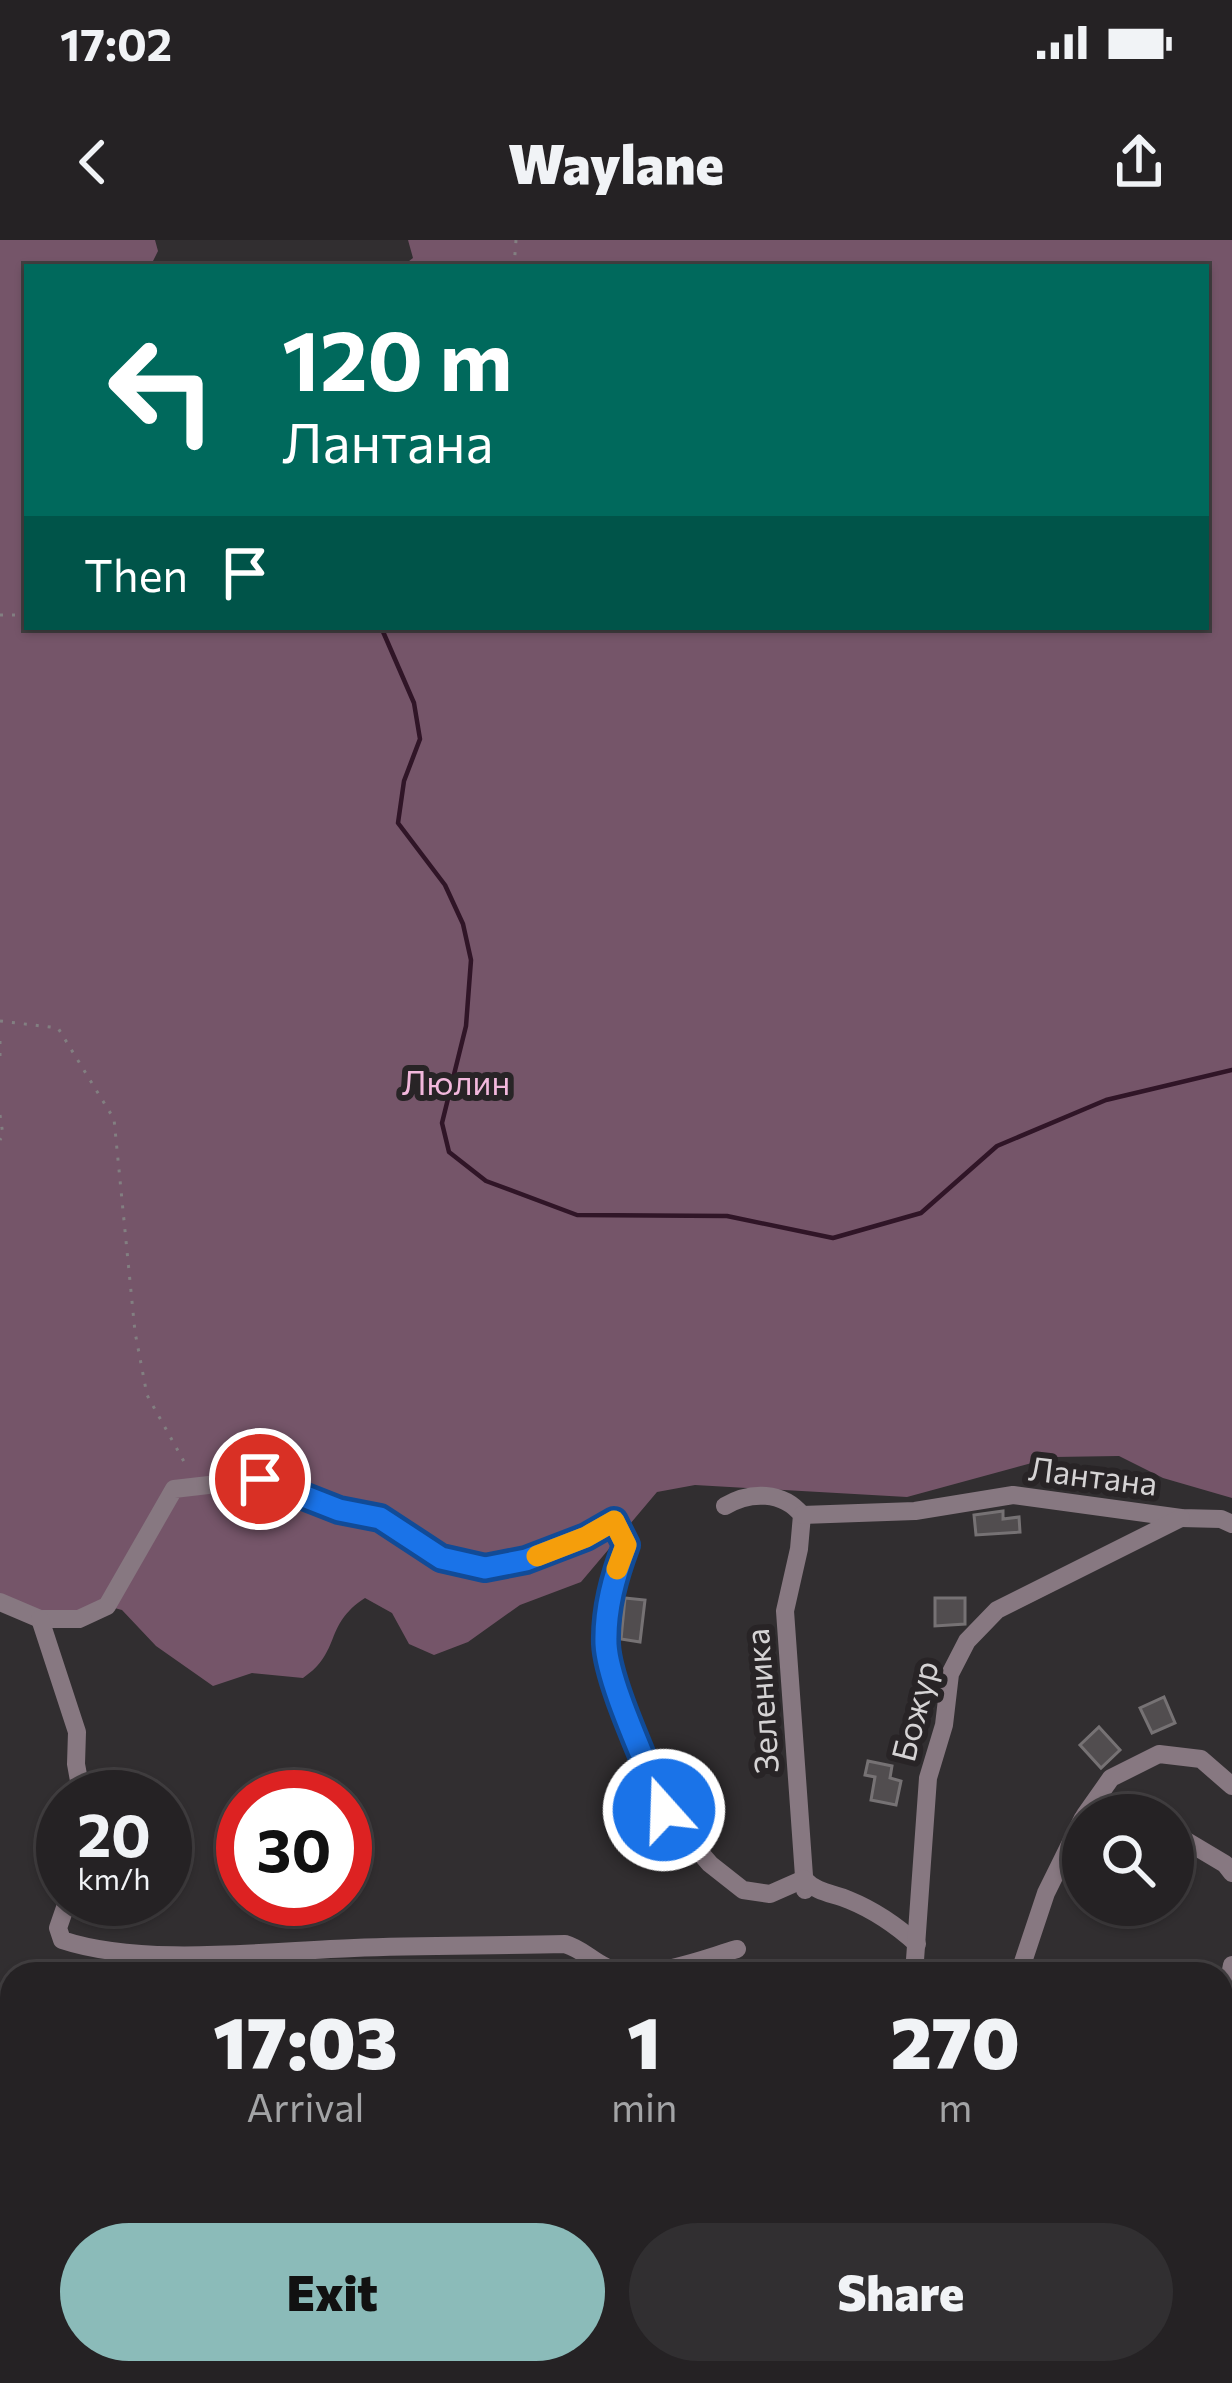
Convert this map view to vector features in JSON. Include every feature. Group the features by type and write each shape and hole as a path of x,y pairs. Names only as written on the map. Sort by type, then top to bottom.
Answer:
{"street":[{"path":"0,1602 40,1619 79,1619 107,1606 174,1489 192,1475"},
{"path":"174,1489 260,1479 339,1510 380,1518 441,1558 485,1568 526,1560 614,1521 626,1545 614,1578 606,1648 664,1810 710,1864 743,1890 770,1894 805,1889 844,1898 885,1917 917,1944"},
{"path":"725,1506 761,1494 794,1505 802,1515"},
{"name":"Лантана","path":"802,1515 915,1511 1013,1495 1232,1524"},
{"name":"Зеленика","path":"802,1515 800,1549 785,1611 805,1889"},
{"name":"Божур","path":"915,1962 928,1778 944,1725 950,1674 968,1641 997,1610 1180,1518"},
{"path":"40,1619 77,1732 77,1770"},
{"path":"1100,1794 1111,1778 1159,1754 1201,1759 1232,1786"},
{"path":"1194,1846 1232,1873"},
{"path":"1023,1962 1062,1861"},
{"path":"59,1926 62,1940 87,1948 216,1955 565,1944 599,1962"},
{"path":"689,1962 737,1949"}],"path":[{"path":"0,1021 58,1028 115,1119 136,1332 147,1395 192,1475"},
{"path":"0,1041 0,1064"},
{"path":"0,1115 0,1140"}],"green space":[{"name":"Люлин","path":"0,240 155,240 158,251 152,264 24,264 24,630 1209,630 1209,264 405,264 413,258 408,240 1232,240 1232,1498 1163,1478 1119,1456 1054,1457 907,1497 695,1485 657,1492 581,1582 520,1605 468,1642 434,1655 409,1644 392,1613 365,1598 343,1618 323,1658 303,1678 252,1673 213,1686 156,1646 122,1610 107,1606 47,1618 0,1597"}],"building":[{"path":"1003,1511 1003,1519 1019,1517 1020,1532 976,1535 974,1515"},
{"path":"625,1598 645,1600 640,1642 621,1639"},
{"path":"935,1598 965,1598 965,1624 935,1626"},
{"path":"1164,1697 1175,1723 1152,1733 1140,1708"},
{"path":"1099,1727 1120,1750 1101,1768 1080,1745"},
{"path":"868,1761 892,1766 890,1778 901,1781 896,1805 871,1800 875,1777 865,1775"}],"waterway":[{"path":"382,630 414,703 420,739 404,781 398,823 445,885 463,924 471,960 466,1026 442,1123 449,1152 486,1181 577,1215 727,1216 833,1238 921,1213 997,1146 1106,1100 1232,1070"}],"slow traffic":[{"path":"537,1556 614,1521 626,1545 617,1569"}],"route":[{"path":"260,1479 339,1510 380,1518 441,1558 485,1568 526,1560 614,1521 626,1545 607,1613 606,1648 664,1810"}]}
